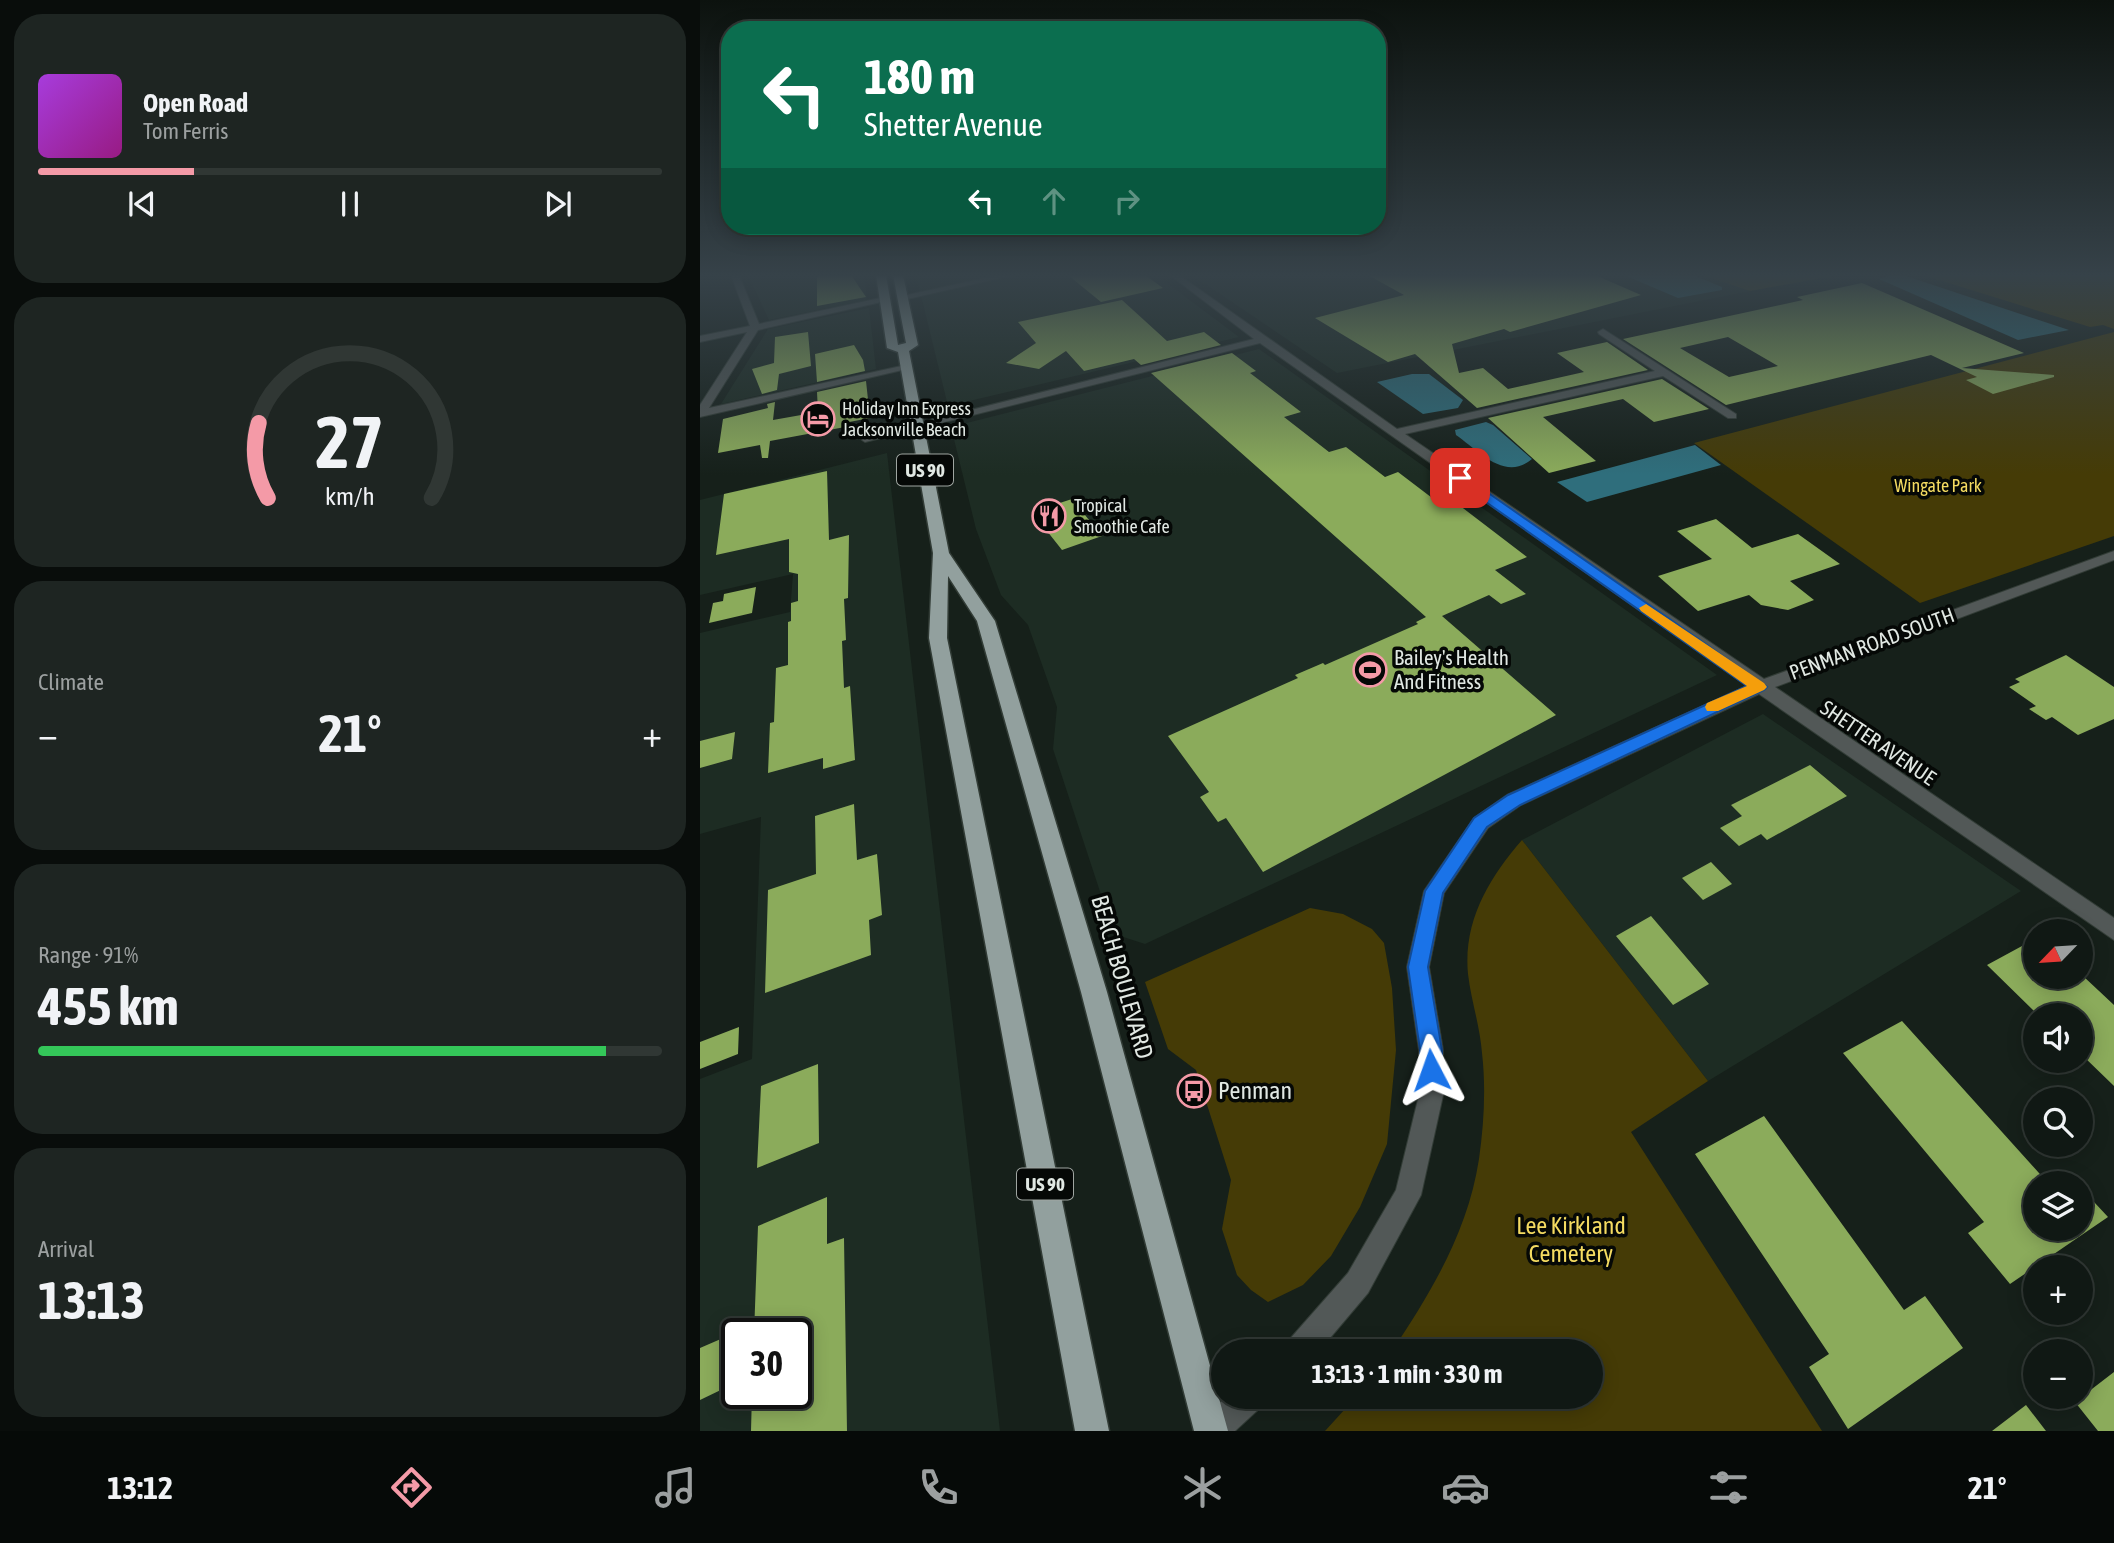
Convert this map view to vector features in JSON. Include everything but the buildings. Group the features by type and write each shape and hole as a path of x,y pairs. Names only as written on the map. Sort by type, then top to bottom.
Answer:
{"highway":[{"name":"US 90","path":"892,342 893,348 904,349 912,345 911,342"},
{"name":"US 90","path":"904,349 941,553 938,638 1092,1431"},
{"name":"BEACH BOULEVARD","path":"941,553 986,621 1101,1017 1212,1431"}],"street":[{"path":"700,414 746,342"},
{"path":"865,438 1254,342"},
{"name":"SHETTER AVENUE","path":"1264,342 2114,930"},
{"path":"1618,342 1732,416"},
{"path":"700,414 906,368"},
{"path":"1394,433 1664,372"},
{"name":"PENMAN ROAD SOUTH","path":"1310,1339 1358,1283 1408,1195 1432,1091 1431,1050 1418,967 1434,891 1481,822 1514,800 1759,687 2114,555"},
{"path":"1212,1431 1236,1409"}],"shaded area":[{"path":"760,342 873,342 876,369 721,404"},
{"path":"932,342 1219,342 948,406"},
{"path":"1291,342 1494,342 1337,373"},
{"path":"1259,349 1717,675 1145,944 1114,934 1053,749 1057,707 1028,625 1001,595 976,529 951,427"},
{"path":"887,453 1000,1431 700,1431 700,1079 752,1059 761,817 700,834 700,633 790,612 793,574 700,595 700,500"},
{"path":"1763,714 2021,891 1708,1081 1522,840"}],"green space":[{"name":"Wingate Park","path":"2077,342 2114,342 2114,536 1920,603 1694,443"},
{"name":"Lee Kirkland Cemetery","path":"1522,840 1708,1081 1631,1132 1822,1431 1325,1431 1345,1409 1603,1409 1603,1339 1400,1339 1446,1260 1474,1185 1482,1132 1484,1079 1481,1043 1468,974 1470,936 1481,901 1510,854"},
{"path":"1310,908 1343,914 1372,929 1384,943 1392,988 1396,1050 1387,1144 1360,1207 1331,1256 1303,1285 1268,1302 1251,1290 1237,1275 1222,1229 1231,1180 1196,1070 1168,1049 1145,982"}],"water":[{"path":"1412,374 1429,374 1463,400 1458,408 1423,414 1377,382"},
{"path":"1486,422 1532,459 1522,465 1502,466 1483,456 1456,435 1455,430"},
{"path":"1695,445 1721,465 1587,502 1557,482"}],"slow traffic":[{"path":"1646,608 1759,687 1713,707"}],"place":[{"name":"Holiday Inn Express Jacksonville Beach","path":"818,419"},
{"name":"Tropical Smoothie Cafe","path":"1049,516"},
{"name":"Bailey's Health And Fitness","path":"1370,670"},
{"name":"Penman","path":"1194,1091"}],"route":[{"path":"1431,1070 1431,1050 1418,967 1426,925 1434,891 1481,822 1514,800 1759,687 1460,478"}]}
